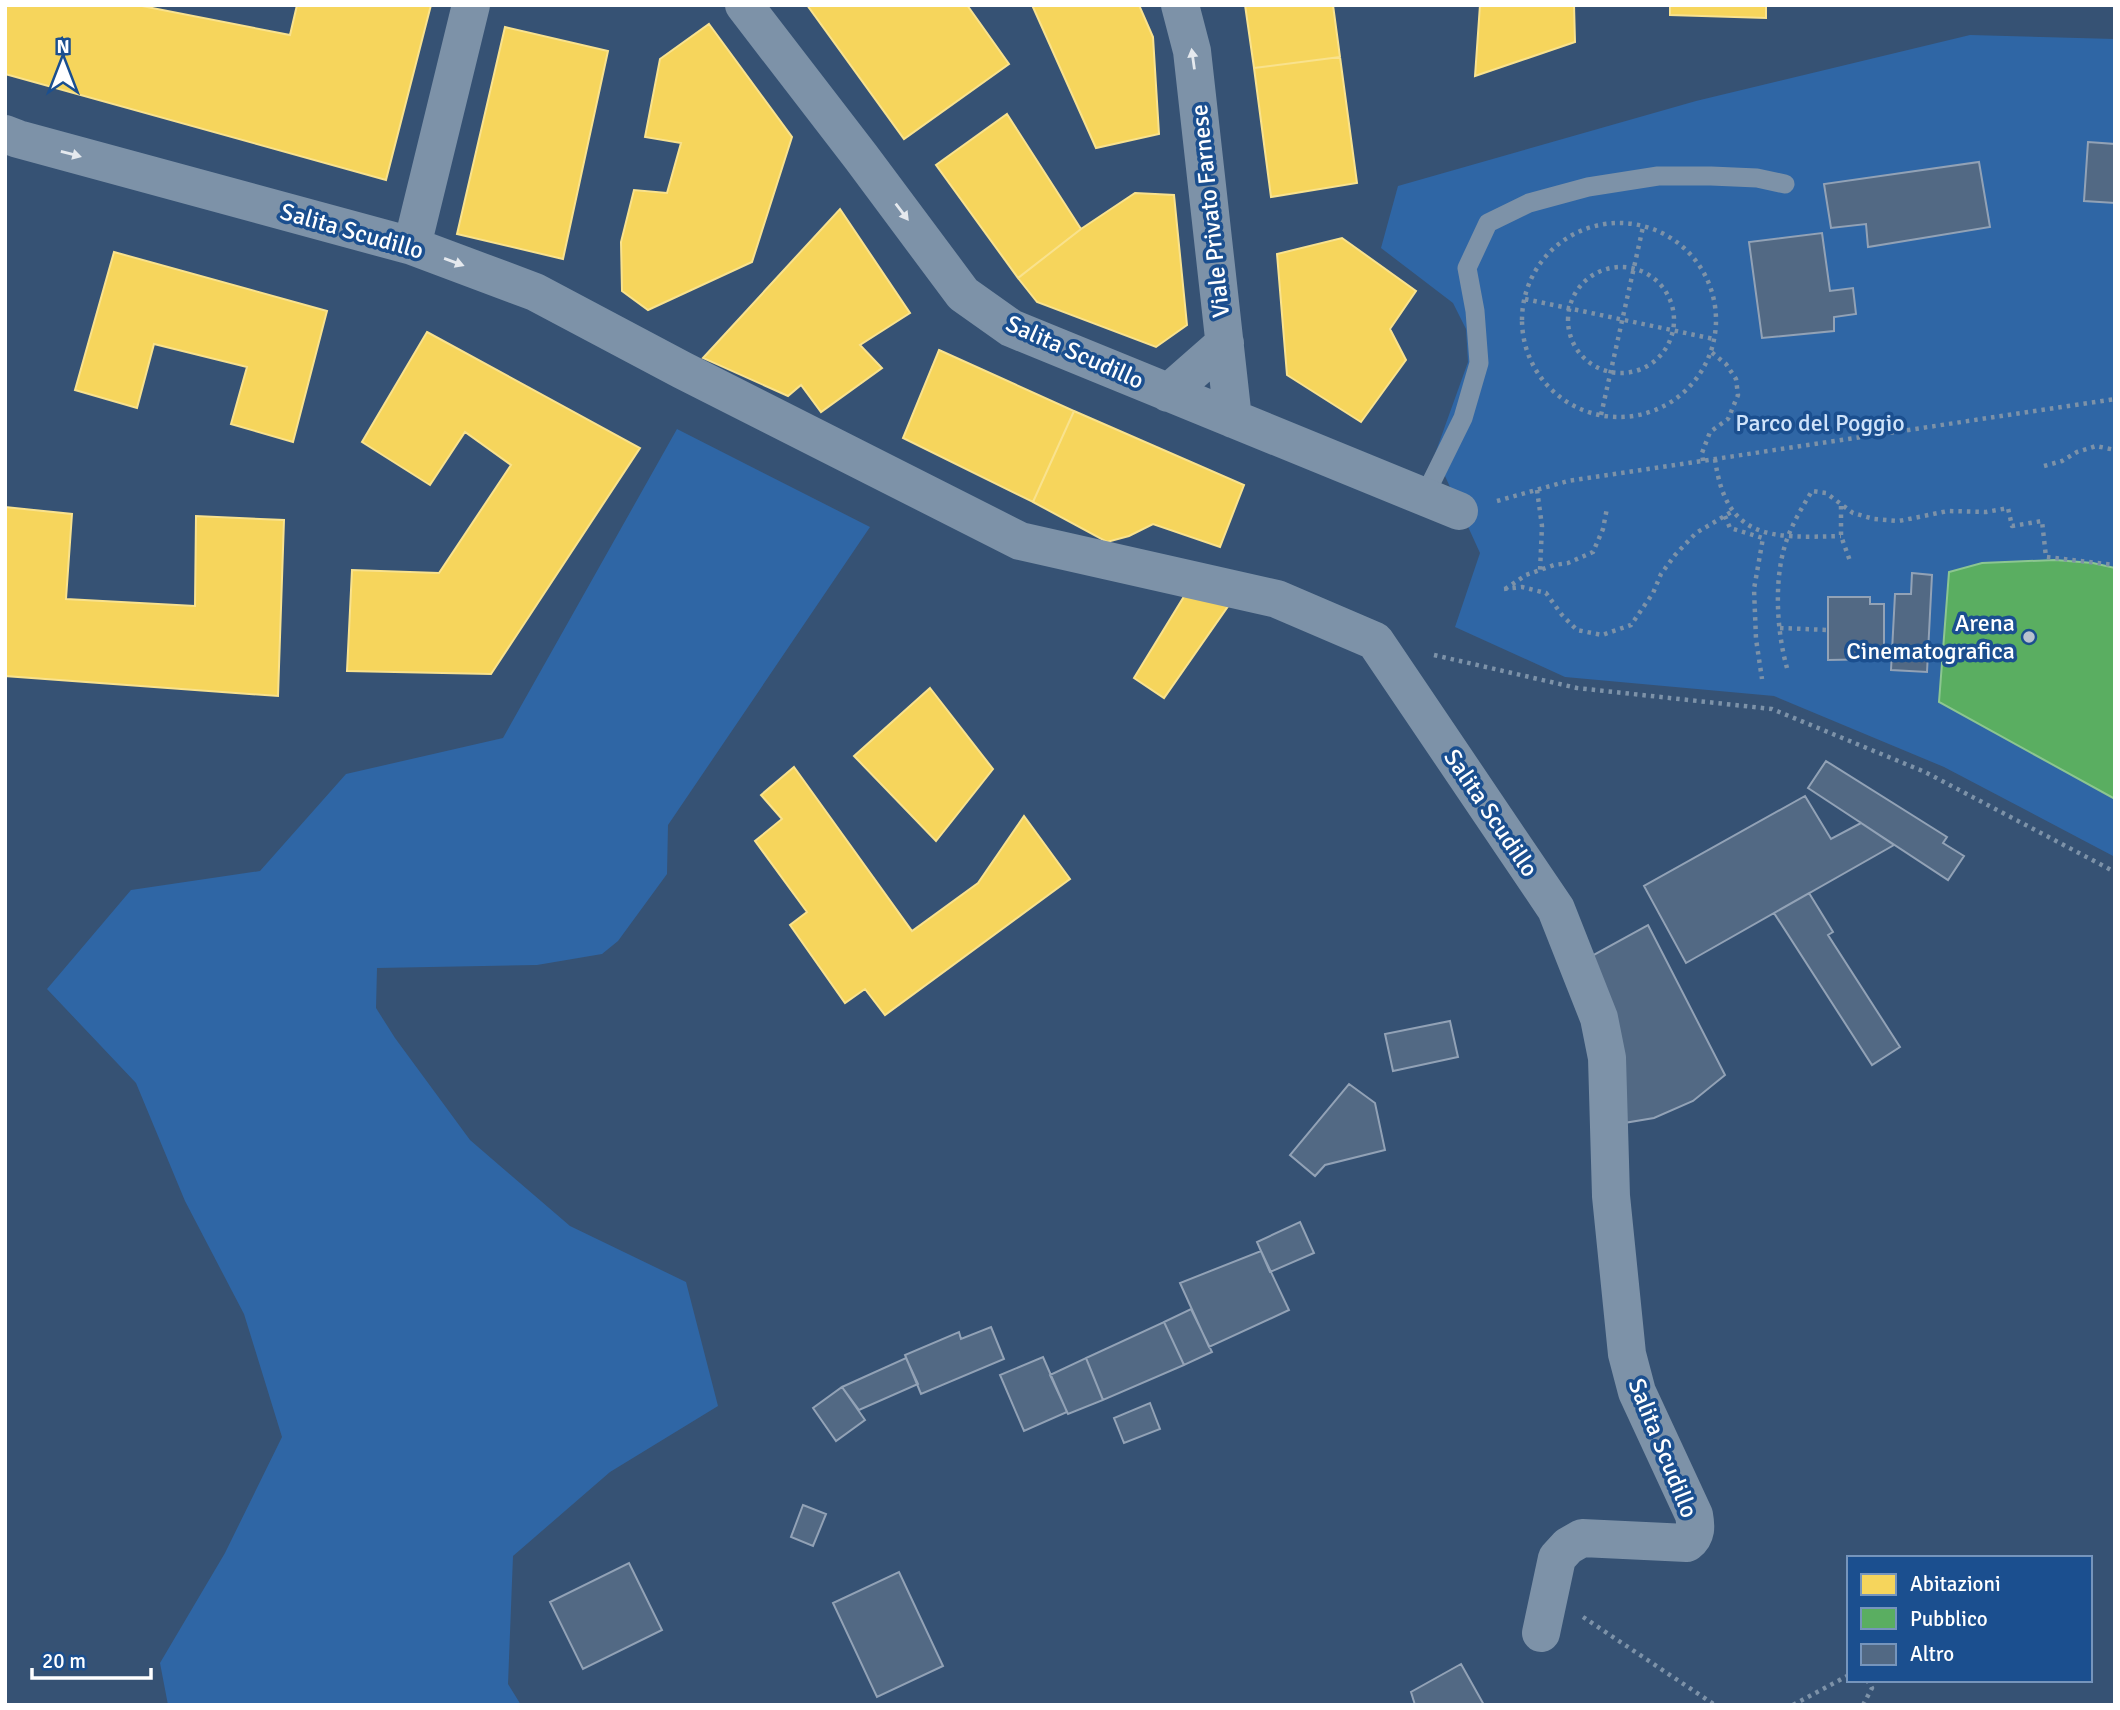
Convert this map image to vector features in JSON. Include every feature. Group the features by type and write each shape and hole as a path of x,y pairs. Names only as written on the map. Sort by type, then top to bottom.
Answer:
{"street":[{"path":"412,246 471,5"},
{"name":"Salita Scudillo","path":"744,5 862,157 963,294 1011,328 1459,511"},
{"name":"Viale Privato Farnese","path":"1180,5 1192,51 1233,419"},
{"name":"Salita Scudillo","path":"5,134 412,246 535,292 682,370 1020,541 1277,599 1375,641 1556,909 1599,1018 1607,1058 1611,1196 1628,1354 1637,1392 1694,1515 1696,1528 1693,1538 1687,1543 1582,1538 1568,1546 1557,1558 1541,1633"},
{"path":"1168,393 1225,343"}],"lane":[{"path":"1424,496 1463,418 1479,363 1475,311 1467,268 1488,223 1528,203 1588,187 1658,176 1757,178 1785,184"}],"path":[{"path":"1619,223 1650,228 1679,243 1702,268 1714,299 1716,332 1706,363 1687,391 1659,409 1626,417 1595,414 1567,402 1544,381 1528,354 1521,324 1525,299 1525,293 1539,265 1560,242 1588,228 1619,223"},
{"path":"1601,415 1643,227"},
{"path":"1633,268 1652,276 1664,289 1672,305 1674,322 1671,339 1662,354 1648,366 1632,372 1611,372 1597,368 1583,357 1573,343 1568,327 1569,309 1575,293 1586,279 1601,270 1633,268"},
{"path":"1525,299 1714,339"},
{"path":"1703,461 1702,453 1710,432 1728,419 1738,395 1736,379 1726,364 1710,351"},
{"path":"1459,511 1568,481 2115,399"},
{"path":"2044,466 2063,461 2077,452 2096,446 2115,450"},
{"path":"1715,459 1722,491 1733,511 1748,526 1771,535 1841,536"},
{"path":"1537,490 1542,526 1540,571"},
{"path":"1787,668 1781,647 1779,588 1788,536 1812,491 1826,493 1853,513 1874,519 1899,521 1948,511 1986,512 2008,508 2012,526 2042,521 2046,557 2115,565"},
{"path":"1841,505 1841,536 1850,561"},
{"path":"1607,508 1603,529 1593,552 1568,563 1525,575 1504,589 1522,587 1546,593 1562,615 1577,629 1602,635 1631,625 1675,555 1696,533 1733,511"},
{"path":"1726,516 1730,528 1763,538 1754,589 1756,639 1762,679"},
{"path":"1780,628 1828,630"},
{"path":"1375,641 1577,688 1772,709 1925,772 2115,872"},
{"path":"1550,1595 1715,1705"},
{"path":"1793,1705 1847,1676"},
{"path":"1863,1705 1872,1688 1868,1682"}],"green space":[{"name":"Parco del Poggio","path":"1970,35 2115,39 2115,857 1944,767 1774,696 1565,677 1455,627 1480,553 1435,454 1468,362 1466,329 1453,303 1381,248 1398,186 1696,101"},
{"path":"677,429 870,527 668,825 667,874 618,941 602,954 537,965 377,968 376,1008 470,1140 570,1226 686,1282 718,1406 610,1472 513,1556 508,1684 521,1705 168,1705 160,1663 225,1553 282,1437 244,1314 185,1201 136,1083 47,989 131,890 260,871 346,774 503,738"}],"building: Abitazioni":[{"path":"5,5 137,5 290,35 297,5 431,5 386,180 5,74"},
{"path":"807,5 967,5 1009,64 904,139"},
{"path":"1032,5 1139,5 1153,37 1159,134 1096,148"},
{"path":"1245,5 1333,5 1340,57 1254,68"},
{"path":"1480,5 1574,5 1575,42 1475,76"},
{"path":"1670,5 1766,5 1766,18 1670,15"},
{"path":"709,24 792,137 752,262 648,310 622,291 621,242 634,190 667,193 681,143 645,137 660,59"},
{"path":"505,27 608,51 563,259 457,234"},
{"path":"1340,57 1357,183 1271,197 1254,68"},
{"path":"1007,114 1081,229 1018,278 936,165"},
{"path":"1135,193 1174,195 1187,325 1156,347 1037,302 1018,278 1081,229"},
{"path":"840,209 910,313 860,345 882,368 821,412 801,385 788,396 703,358"},
{"path":"1342,238 1416,291 1390,329 1406,360 1361,422 1287,375 1277,254"},
{"path":"114,252 327,311 293,442 231,424 247,367 154,344 137,408 75,390"},
{"path":"427,332 640,448 491,674 347,671 352,570 439,573 511,465 465,432 430,485 362,442"},
{"path":"939,350 1074,411 1033,502 903,438"},
{"path":"1074,411 1244,485 1220,547 1153,524 1129,536 1107,542 1033,502"},
{"path":"5,507 72,514 66,599 195,606 196,516 284,520 278,696 5,676"},
{"path":"1188,590 1231,602 1164,698 1134,678"},
{"path":"930,688 993,769 936,841 854,756"},
{"path":"794,767 912,931 978,883 1024,816 1070,879 885,1015 865,989 845,1003 790,925 807,912 755,841 782,819 761,795"}],"building: Pubblico":[{"name":"Arena Cinematografica","path":"2055,560 2115,568 2115,799 1939,702 1949,572 1982,563"}],"building: Altro":[{"path":"2088,142 2115,144 2115,203 2084,201"},
{"path":"1979,162 1990,227 1868,247 1866,224 1831,228 1824,184"},
{"path":"1822,233 1830,291 1853,288 1856,314 1834,317 1834,331 1762,338 1749,242"},
{"path":"1912,573 1932,575 1927,672 1891,670 1895,594 1911,594"},
{"path":"1828,597 1870,597 1870,604 1884,604 1884,659 1828,660"},
{"path":"1826,761 1947,837 1943,843 1964,856 1948,880 1808,788"},
{"path":"1805,796 1831,839 1861,823 1894,845 1686,963 1644,886"},
{"path":"1809,893 1833,932 1828,935 1900,1047 1872,1065 1774,913"},
{"path":"1648,925 1725,1075 1693,1101 1654,1118 1618,1124 1588,958"},
{"path":"1450,1021 1458,1057 1393,1071 1385,1034"},
{"path":"1349,1084 1375,1103 1385,1150 1325,1165 1315,1176 1290,1155"},
{"path":"1300,1222 1314,1253 1270,1272 1257,1242"},
{"path":"1261,1251 1289,1310 1209,1347 1180,1283"},
{"path":"1191,1309 1212,1352 1184,1365 1164,1322"},
{"path":"1164,1322 1184,1365 1103,1400 1086,1358"},
{"path":"991,1327 1004,1359 921,1394 905,1355 959,1332 961,1339"},
{"path":"1043,1357 1067,1412 1024,1431 1000,1375"},
{"path":"906,1358 918,1384 859,1410 842,1387"},
{"path":"1086,1358 1103,1400 1068,1414 1050,1375"},
{"path":"842,1387 865,1420 836,1441 813,1408"},
{"path":"1150,1403 1160,1429 1124,1443 1114,1418"},
{"path":"803,1505 826,1514 813,1546 791,1537"},
{"path":"629,1563 662,1630 583,1669 550,1602"},
{"path":"899,1572 943,1666 877,1697 833,1603"},
{"path":"1461,1664 1484,1705 1415,1705 1411,1692"}],"place":[{"name":"Arena Cinematografica","path":"2029,637"}]}
